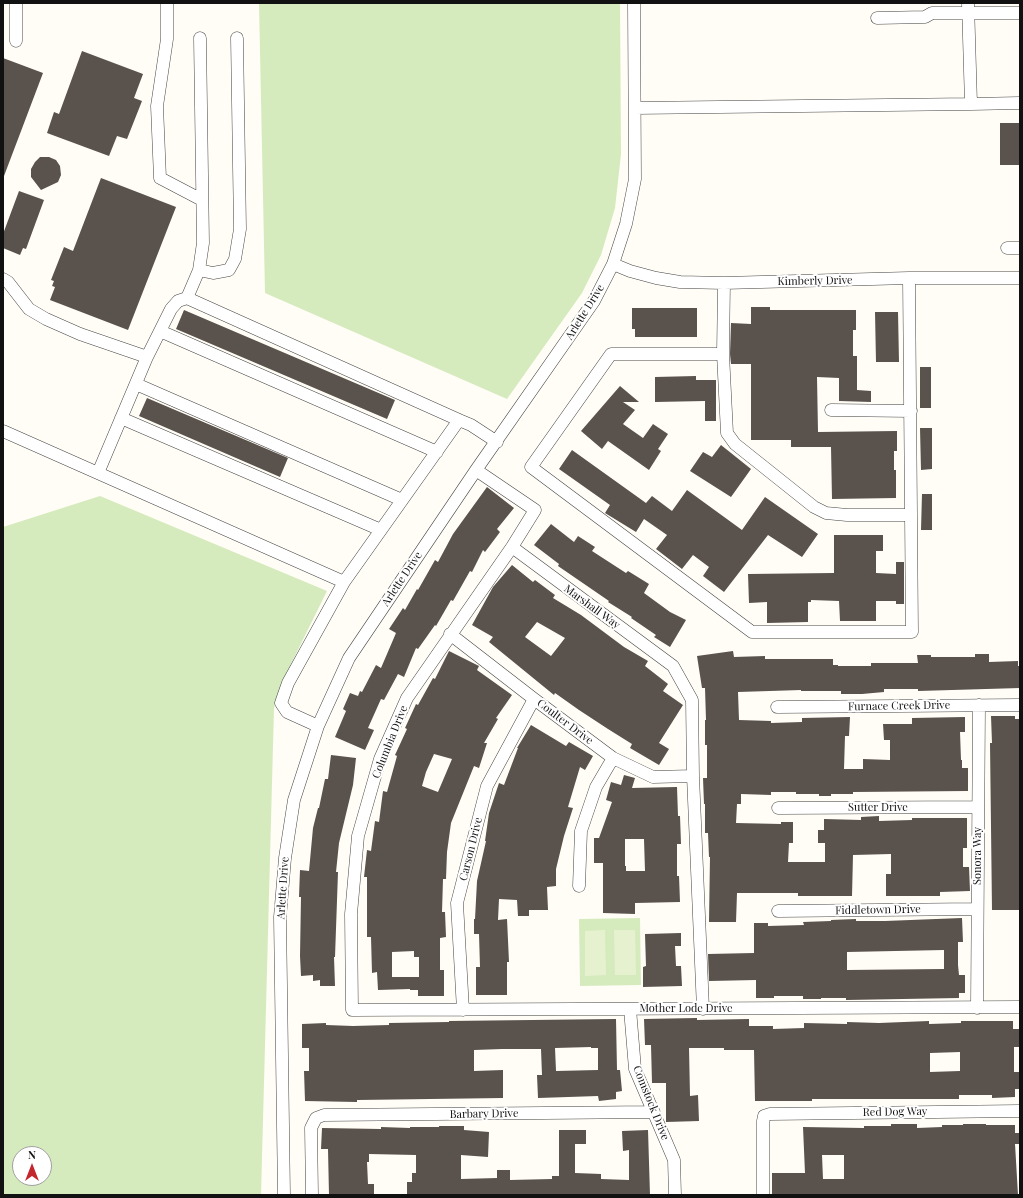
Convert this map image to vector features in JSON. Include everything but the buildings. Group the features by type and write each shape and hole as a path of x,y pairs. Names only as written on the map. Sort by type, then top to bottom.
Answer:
{"street":[{"path":"16,3 16,41"},
{"path":"167,3 168,39 157,106 160,178 202,200"},
{"name":"Arlette Drive","path":"284,1195 280,917 285,858 294,800 318,726 349,658 476,470 594,301 613,264 626,224 635,179 634,3"},
{"path":"968,8 971,104"},
{"path":"877,18 925,17 932,13 968,8 1020,12"},
{"path":"187,298 199,270 203,243 200,38"},
{"path":"199,270 213,273 230,270 235,258 240,229 237,38"},
{"path":"635,108 1020,103"},
{"path":"1007,248 1020,248"},
{"name":"Kimberly Drive","path":"613,264 630,271 680,282 724,283 910,278 1020,278"},
{"path":"723,354 611,354 531,467 752,632 912,632 910,278"},
{"path":"3,279 8,282 29,309 46,319 80,334 147,357"},
{"path":"724,283 723,354 727,433 735,444 814,507 826,513 847,515 911,515"},
{"path":"98,473 147,357 170,309 178,301 187,298 471,425 497,442"},
{"path":"160,331 437,452"},
{"path":"136,384 402,500"},
{"path":"831,410 911,411"},
{"path":"121,418 381,530"},
{"path":"318,726 287,712 281,703 288,683 344,582 459,420"},
{"path":"3,431 344,582"},
{"name":"Columbia Drive","path":"352,1010 351,914 358,836 380,759 407,698 536,510 476,470"},
{"name":"Marshall Way","path":"512,547 673,666 692,700 693,776"},
{"name":"Coulter Drive","path":"450,634 613,758 653,777 693,776"},
{"name":"Carson Drive","path":"463,1010 457,903 487,786 534,699"},
{"name":"Furnace Creek Drive","path":"777,707 1020,704"},
{"name":"Sonora Way","path":"977,1008 979,705"},
{"path":"579,886 581,831 596,786 613,758"},
{"path":"693,776 703,1009"},
{"name":"Sutter Drive","path":"778,808 978,807"},
{"name":"Fiddletown Drive","path":"778,911 977,910"},
{"name":"Mother Lode Drive","path":"352,1010 1020,1008"},
{"name":"Comstock Drive","path":"630,1009 635,1069 674,1160 675,1195"},
{"name":"Red Dog Way","path":"763,1195 762,1120 764,1116 770,1114 1020,1111"},
{"name":"Barbary Drive","path":"312,1195 311,1128 316,1118 324,1115 654,1112"}],"green space":[{"path":"259,3 620,3 621,154 615,208 601,255 582,293 507,399 265,293"},
{"path":"100,496 327,591 284,678 274,708 261,1195 3,1195 3,527"},
{"path":"640,918 641,985 580,986 579,919"},
{"path":"605,930 606,975 585,976 585,931"},
{"path":"614,930 635,930 636,975 615,975"}]}
